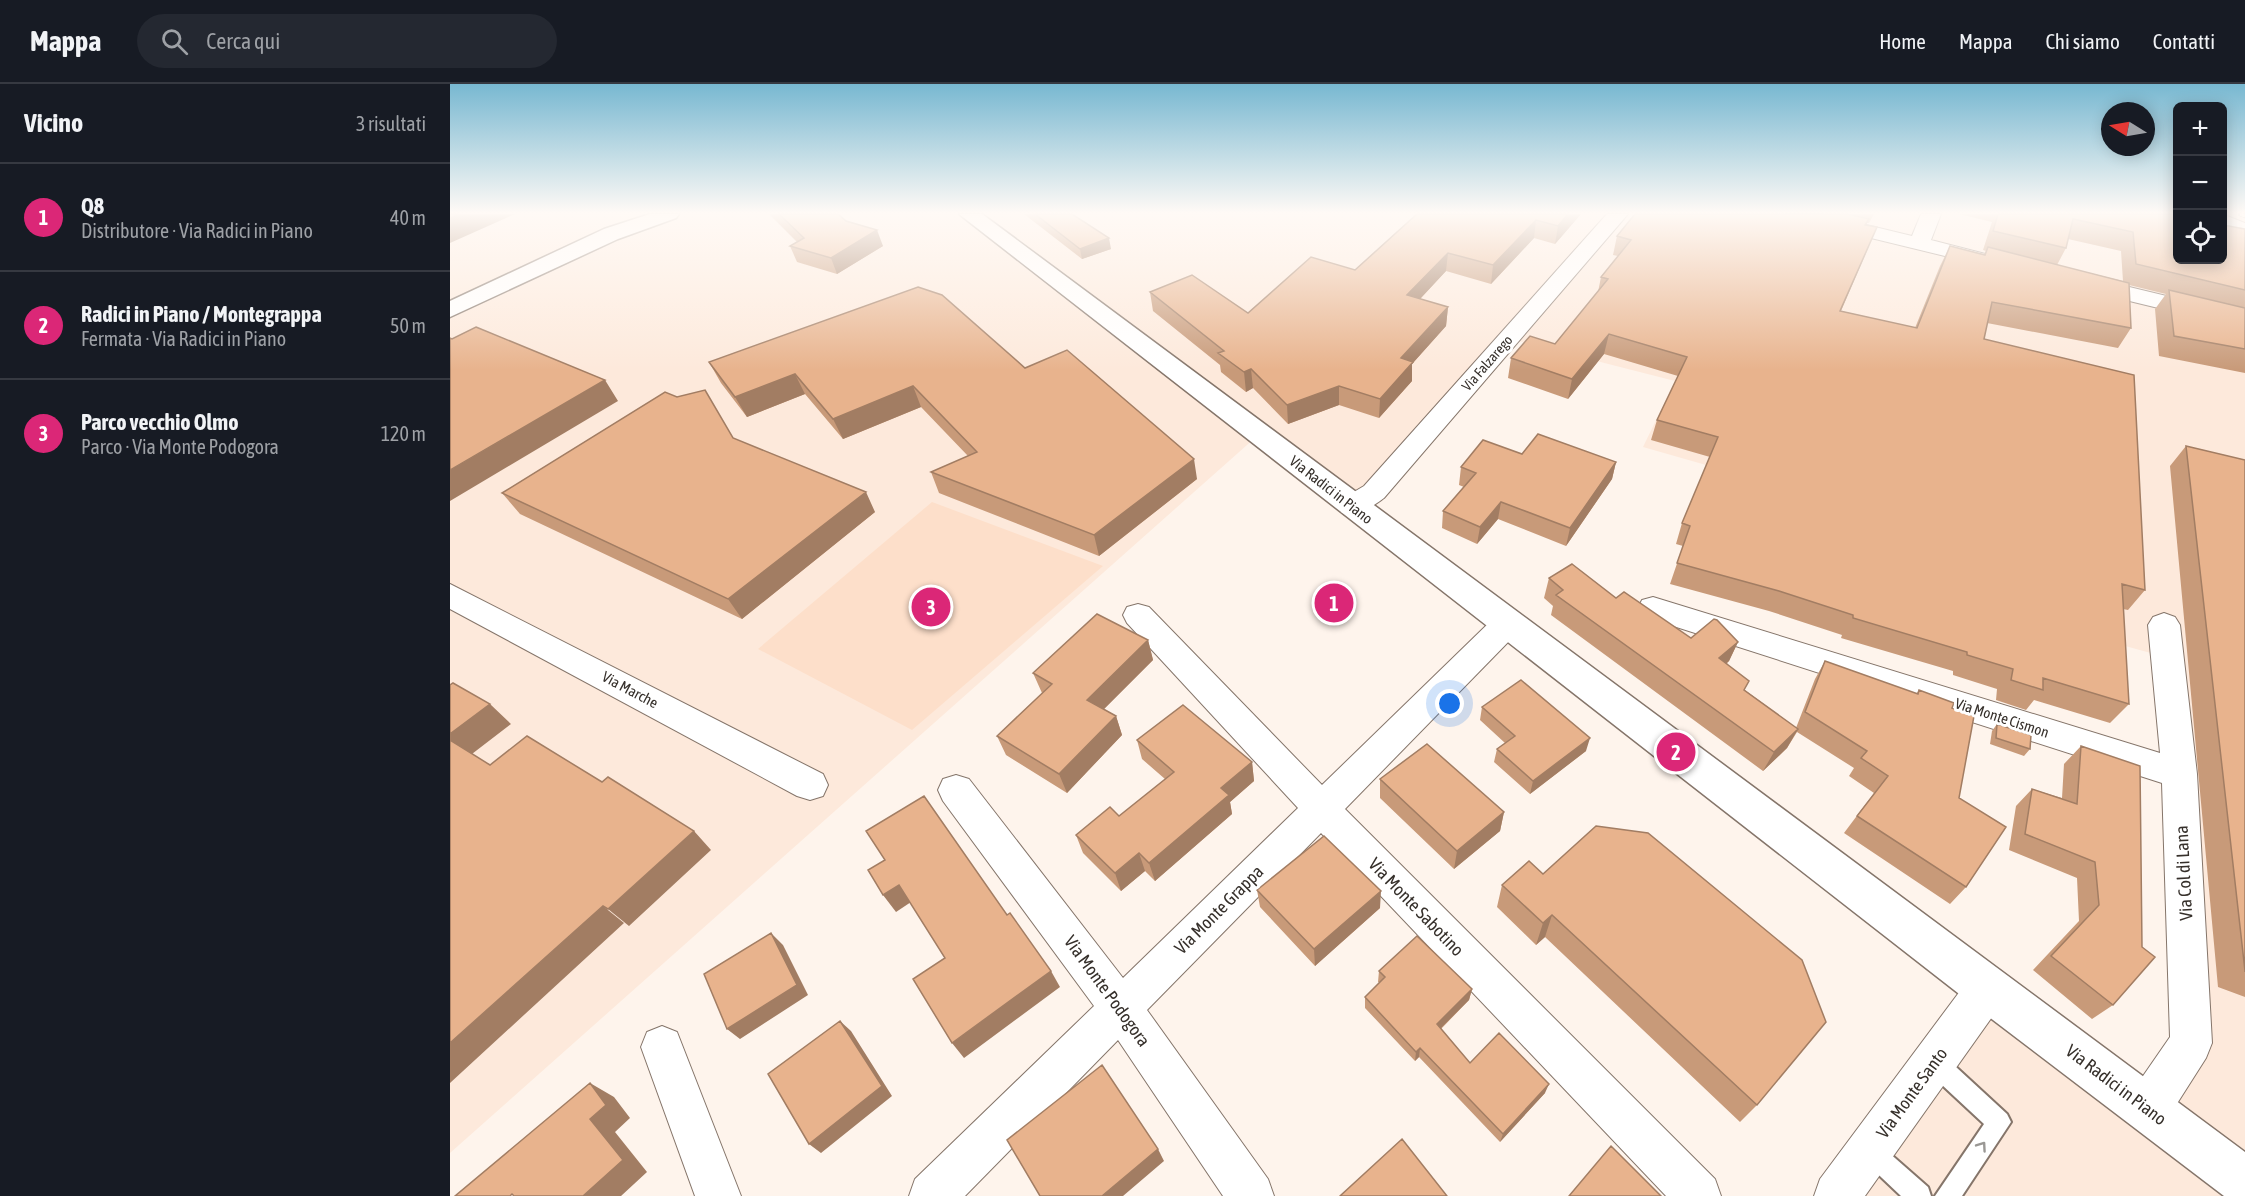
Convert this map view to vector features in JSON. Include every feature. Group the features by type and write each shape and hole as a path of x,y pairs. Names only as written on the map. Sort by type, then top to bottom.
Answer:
{"street":[{"path":"450,310 544,266"},
{"name":"Via Radici in Piano","path":"1036,266 1506,625 2245,1182"},
{"name":"Via Falzarego","path":"1352,506 1374,492 1572,266"},
{"path":"2071,280 2245,322"},
{"name":"Via Marche","path":"450,595 810,785"},
{"name":"Via Monte Cismon","path":"1653,608 2179,774"},
{"name":"Via Monte Sabotino","path":"1138,615 1321,809 1698,1196"},
{"name":"Via Monte Grappa","path":"933,1196 1506,625"},
{"name":"Via Col di Lana","path":"2148,1108 2192,1043 2179,774 2164,625"},
{"name":"Via Monte Podogora","path":"956,790 1121,1008 1251,1196"},
{"name":"Via Monte Santo","path":"1838,1196 1987,989"},
{"path":"662,1047 718,1196"}],"lane":[{"path":"1934,1062 1999,1122 1947,1196"},
{"path":"1870,1151 1919,1196"}],"shaded area":[{"path":"450,266 2245,266 2245,1196 1850,1196 1997,982 2159,1092 2206,980 2169,658 1702,530 1706,465 1643,447 1675,381 1518,341 1372,501 1265,429 450,1153"},
{"path":"932,502 1103,566 912,730 758,649"}],"building":[{"path":"1301,266 1341,266 1355,270 1360,266 1435,266 1407,295 1448,307 1401,358 1413,362 1380,399 1339,386 1287,405 1251,369 1244,372 1218,353 1224,351 1150,292 1192,275 1248,313"},
{"path":"1610,266 1860,266 1840,311 1917,328 1942,266 2062,266 2129,283 2131,328 1992,302 1984,339 2134,375 2145,590 2122,584 2129,704 2043,678 2043,690 2011,680 2013,669 1967,655 1967,652 1853,618 1853,615 1779,591 1677,563 1690,526 1682,523 1718,437 1657,420 1687,357 1609,334 1572,379 1511,358 1530,336 1555,344 1608,279 1601,277"},
{"path":"2144,266 2245,266 2245,290"},
{"path":"918,287 942,295 1025,368 1067,350 1194,459 1094,535 931,472 977,452 913,386 833,419 795,374 735,397 709,362"},
{"path":"2169,290 2245,308 2245,349 2174,336"},
{"path":"476,327 605,380 450,470 450,338"},
{"path":"705,390 733,438 866,492 728,599 502,493 665,392 677,397"},
{"path":"1538,434 1616,462 1570,528 1501,502 1480,527 1443,511 1476,473 1461,467 1483,440 1522,454"},
{"path":"2186,446 2245,460 2245,971"},
{"path":"1572,564 1616,598 1624,592 1691,638 1714,619 1717,620 1738,642 1719,658 1749,681 1744,690 1798,729 1774,752 1556,595 1563,590 1549,578"},
{"path":"1097,614 1148,640 1087,700 1116,716 1059,774 997,736 1052,684 1033,673"},
{"path":"1825,661 1918,694 1919,690 1954,703 1952,708 1974,716 1959,798 2006,827 1966,887 1857,816 1888,776 1861,758 1867,751 1805,712"},
{"path":"1521,680 1590,738 1533,781 1497,749 1515,736 1482,707"},
{"path":"453,683 490,704 450,734 450,685"},
{"path":"1183,705 1252,762 1221,788 1229,795 1149,863 1139,853 1115,873 1076,835 1110,807 1119,816 1174,772 1137,740"},
{"path":"1997,724 2031,735 2030,749 1996,738"},
{"path":"527,736 602,782 608,777 694,831 608,909 603,906 450,1043 450,740 490,765"},
{"path":"1427,744 1504,812 1457,851 1380,779"},
{"path":"2081,746 2140,766 2142,947 2155,957 2113,1005 2051,956 2099,905 2095,862 2025,834 2032,789 2077,804"},
{"path":"924,796 1007,915 1010,913 1051,971 952,1043 913,979 945,958 899,885 883,895 868,870 885,860 866,831"},
{"path":"1596,826 1648,833 1802,960 1826,1022 1757,1105 1552,915 1543,923 1502,885 1529,861 1543,874"},
{"path":"1324,836 1381,891 1314,949 1257,890"},
{"path":"771,933 797,985 727,1029 704,974"},
{"path":"1417,936 1472,989 1437,1024 1470,1063 1499,1033 1549,1084 1503,1134 1420,1048 1416,1052 1365,997 1385,977 1379,971"},
{"path":"840,1021 882,1086 809,1144 768,1074"},
{"path":"1102,1065 1158,1149 1102,1196 1040,1196 1007,1140"},
{"path":"590,1083 606,1105 590,1119 623,1160 583,1196 514,1196 512,1194 510,1196 455,1196"},
{"path":"1402,1139 1447,1196 1340,1196"},
{"path":"1611,1146 1661,1196 1569,1196"}],"place":[{"name":"Q8","path":"1334,603"},
{"name":"Parco vecchio Olmo","path":"931,607"},
{"name":"Radici in Piano / Montegrappa","path":"1676,752"}]}
